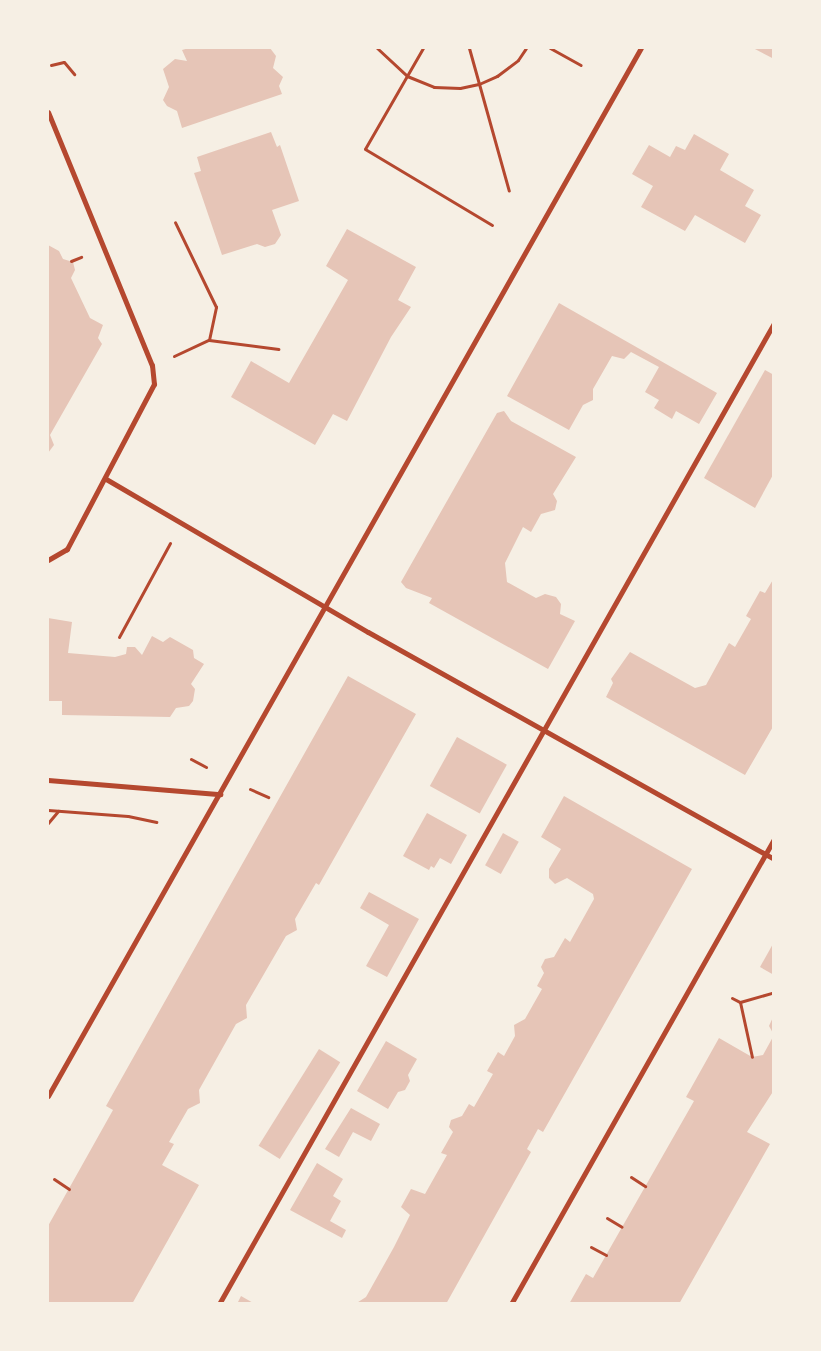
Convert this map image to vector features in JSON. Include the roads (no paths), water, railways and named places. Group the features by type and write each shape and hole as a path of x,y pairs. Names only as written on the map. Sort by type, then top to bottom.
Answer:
{"street":[{"path":"48,1096 641,48"},
{"path":"48,114 152,365 154,384 106,479 67,549 48,560"},
{"path":"219,1304 774,324"},
{"path":"106,479 325,606 774,858"},
{"path":"48,780 220,794"},
{"path":"510,1304 774,839"}]}
